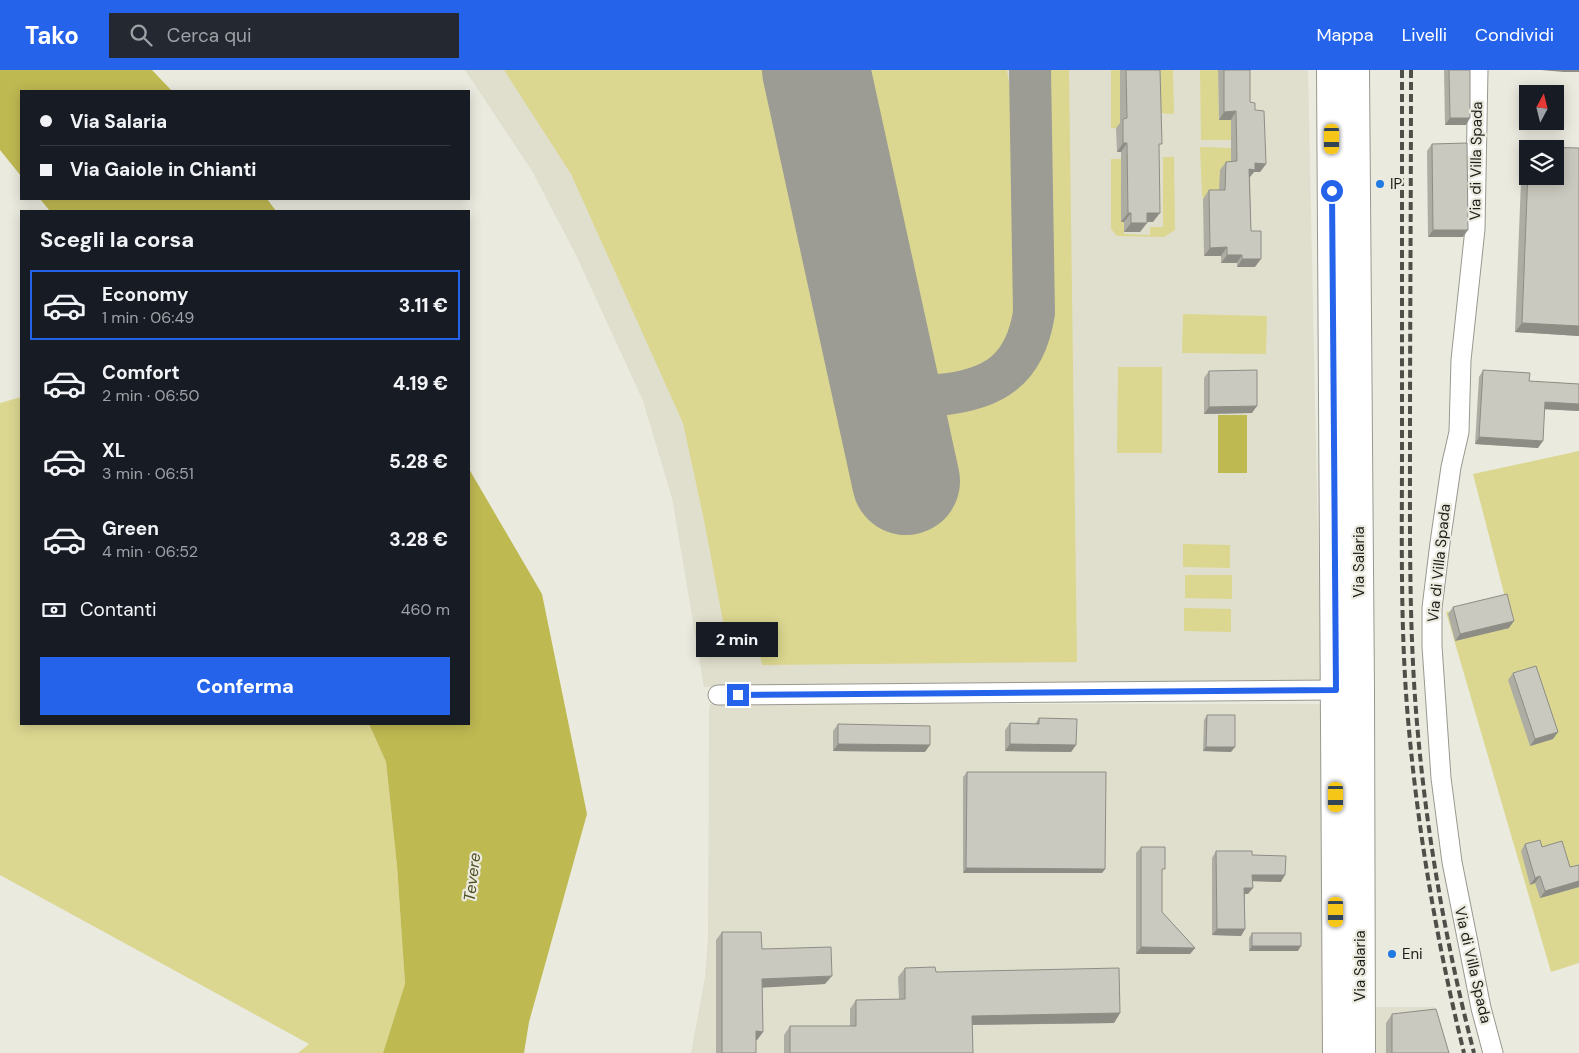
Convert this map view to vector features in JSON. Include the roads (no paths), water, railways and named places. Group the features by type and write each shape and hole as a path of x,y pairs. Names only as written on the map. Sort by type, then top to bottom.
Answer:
{"main road":[{"name":"Via Salaria","path":"1331,70 1337,1053"},
{"name":"Via Salaria","path":"1355,70 1361,1053"}],"street":[{"name":"Via di Villa Spada","path":"1478,70 1475,229 1461,360 1459,432 1451,467 1440,544 1432,608 1432,646 1441,778 1452,862 1481,1008 1493,1053"},
{"path":"718,695 1336,690"}],"water":[{"path":"0,70 152,70 171,90 20,90 20,175 0,150"},
{"path":"41,200 268,200 275,210 49,210"},
{"path":"1218,415 1247,415 1247,473 1218,473"},
{"name":"Tevere","path":"470,471 542,594 587,814 529,1022 524,1053 383,1053 405,984 397,866 386,762 369,725 470,725"}],"railway":[{"path":"1402,70 1402,554 1406,695 1413,771 1430,893 1464,1053"},
{"path":"1411,70 1410,543 1416,711 1425,797 1445,926 1474,1053"}],"place":[{"name":"IP","path":"1380,184"},
{"name":"Eni","path":"1392,954"}]}
